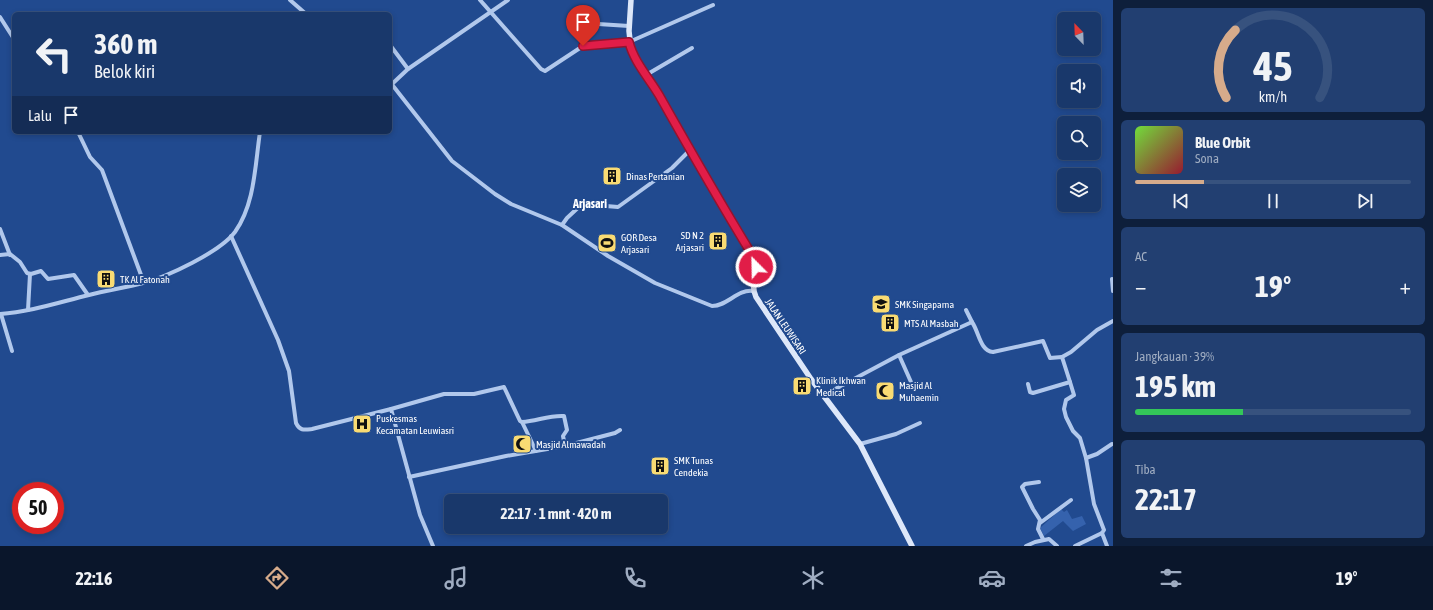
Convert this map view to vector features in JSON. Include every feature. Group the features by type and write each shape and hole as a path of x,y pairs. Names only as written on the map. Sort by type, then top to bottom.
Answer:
{"main road":[{"path":"631,0 629,42 633,55 756,262 753,291"},
{"name":"JALAN LEUWISARI","path":"753,291 782,338 860,444 912,546"}],"street":[{"path":"290,0 304,12"},
{"path":"480,0 545,71 583,46 629,42 713,5"},
{"path":"392,82 408,69 508,0"},
{"path":"0,17 12,36"},
{"path":"598,24 629,26"},
{"path":"392,48 408,69"},
{"path":"646,75 692,48"},
{"path":"392,84 438,144 458,167 505,200 562,225 655,283 712,306 720,305 742,291 753,291"},
{"path":"79,134 90,157 102,170 144,283"},
{"path":"12,351 1,314 28,310 144,283 201,258 231,236 242,220 247,204 260,134"},
{"path":"562,225 567,218 582,204 591,203 618,207 672,168 689,151"},
{"path":"0,229 10,255 30,274 28,310"},
{"path":"231,236 278,340 289,371 296,424 299,428 303,430 312,429 444,394 474,394 504,387 536,451"},
{"path":"0,255 10,255"},
{"path":"30,274 41,271 49,279 74,275 88,295"},
{"path":"1112,279 1113,291"},
{"path":"966,310 987,352 1043,341 1050,358 1062,357 1071,352 1097,330 1113,321"},
{"path":"824,394 899,355 972,322"},
{"path":"899,355 911,382"},
{"path":"1062,357 1074,395 1066,400 1064,409 1070,426 1080,438 1086,458 1094,504 1104,530 1102,533 1107,546"},
{"path":"1028,384 1030,392 1033,393 1070,382"},
{"path":"391,409 420,515 433,546"},
{"path":"522,422 540,420 553,415 564,416 566,430 563,436 565,446"},
{"path":"860,444 896,434 920,423"},
{"path":"409,478 565,446 616,433 620,430"},
{"path":"1086,458 1097,454 1112,444"},
{"path":"1039,482 1025,484 1022,487 1033,509 1040,518 1038,529 1043,539"},
{"path":"1040,523 1071,500"},
{"path":"1075,546 1102,533"},
{"path":"1026,546 1043,539 1049,539 1057,546"}],"shaded area":[{"path":"1061,509 1064,512 1067,510 1072,519 1082,516 1086,524 1073,531 1063,521 1044,536 1040,528"}],"place":[{"name":"Dinas Pertanian","path":"612,176"},
{"name":"SD N 2 Arjasari","path":"718,241"},
{"name":"GOR Desa Arjasari","path":"607,243"},
{"name":"TK Al Fatonah","path":"106,279"},
{"name":"SMK Singaparna","path":"881,304"},
{"name":"MTS Al Masbah","path":"890,323"},
{"name":"Klinik Ikhwan Medical","path":"802,386"},
{"name":"Masjid Al Muhaemin","path":"885,391"},
{"name":"Puskesmas Kecamatan Leuwiasri","path":"362,424"},
{"name":"Masjid Almawadah","path":"522,444"},
{"name":"SMK Tunas Cendekia","path":"660,466"}],"district":[{"name":"Arjasari","path":"590,204"}],"route":[{"path":"583,46 590,44 629,42 633,55 658,93 689,151 706,176 754,258 756,267"}]}
